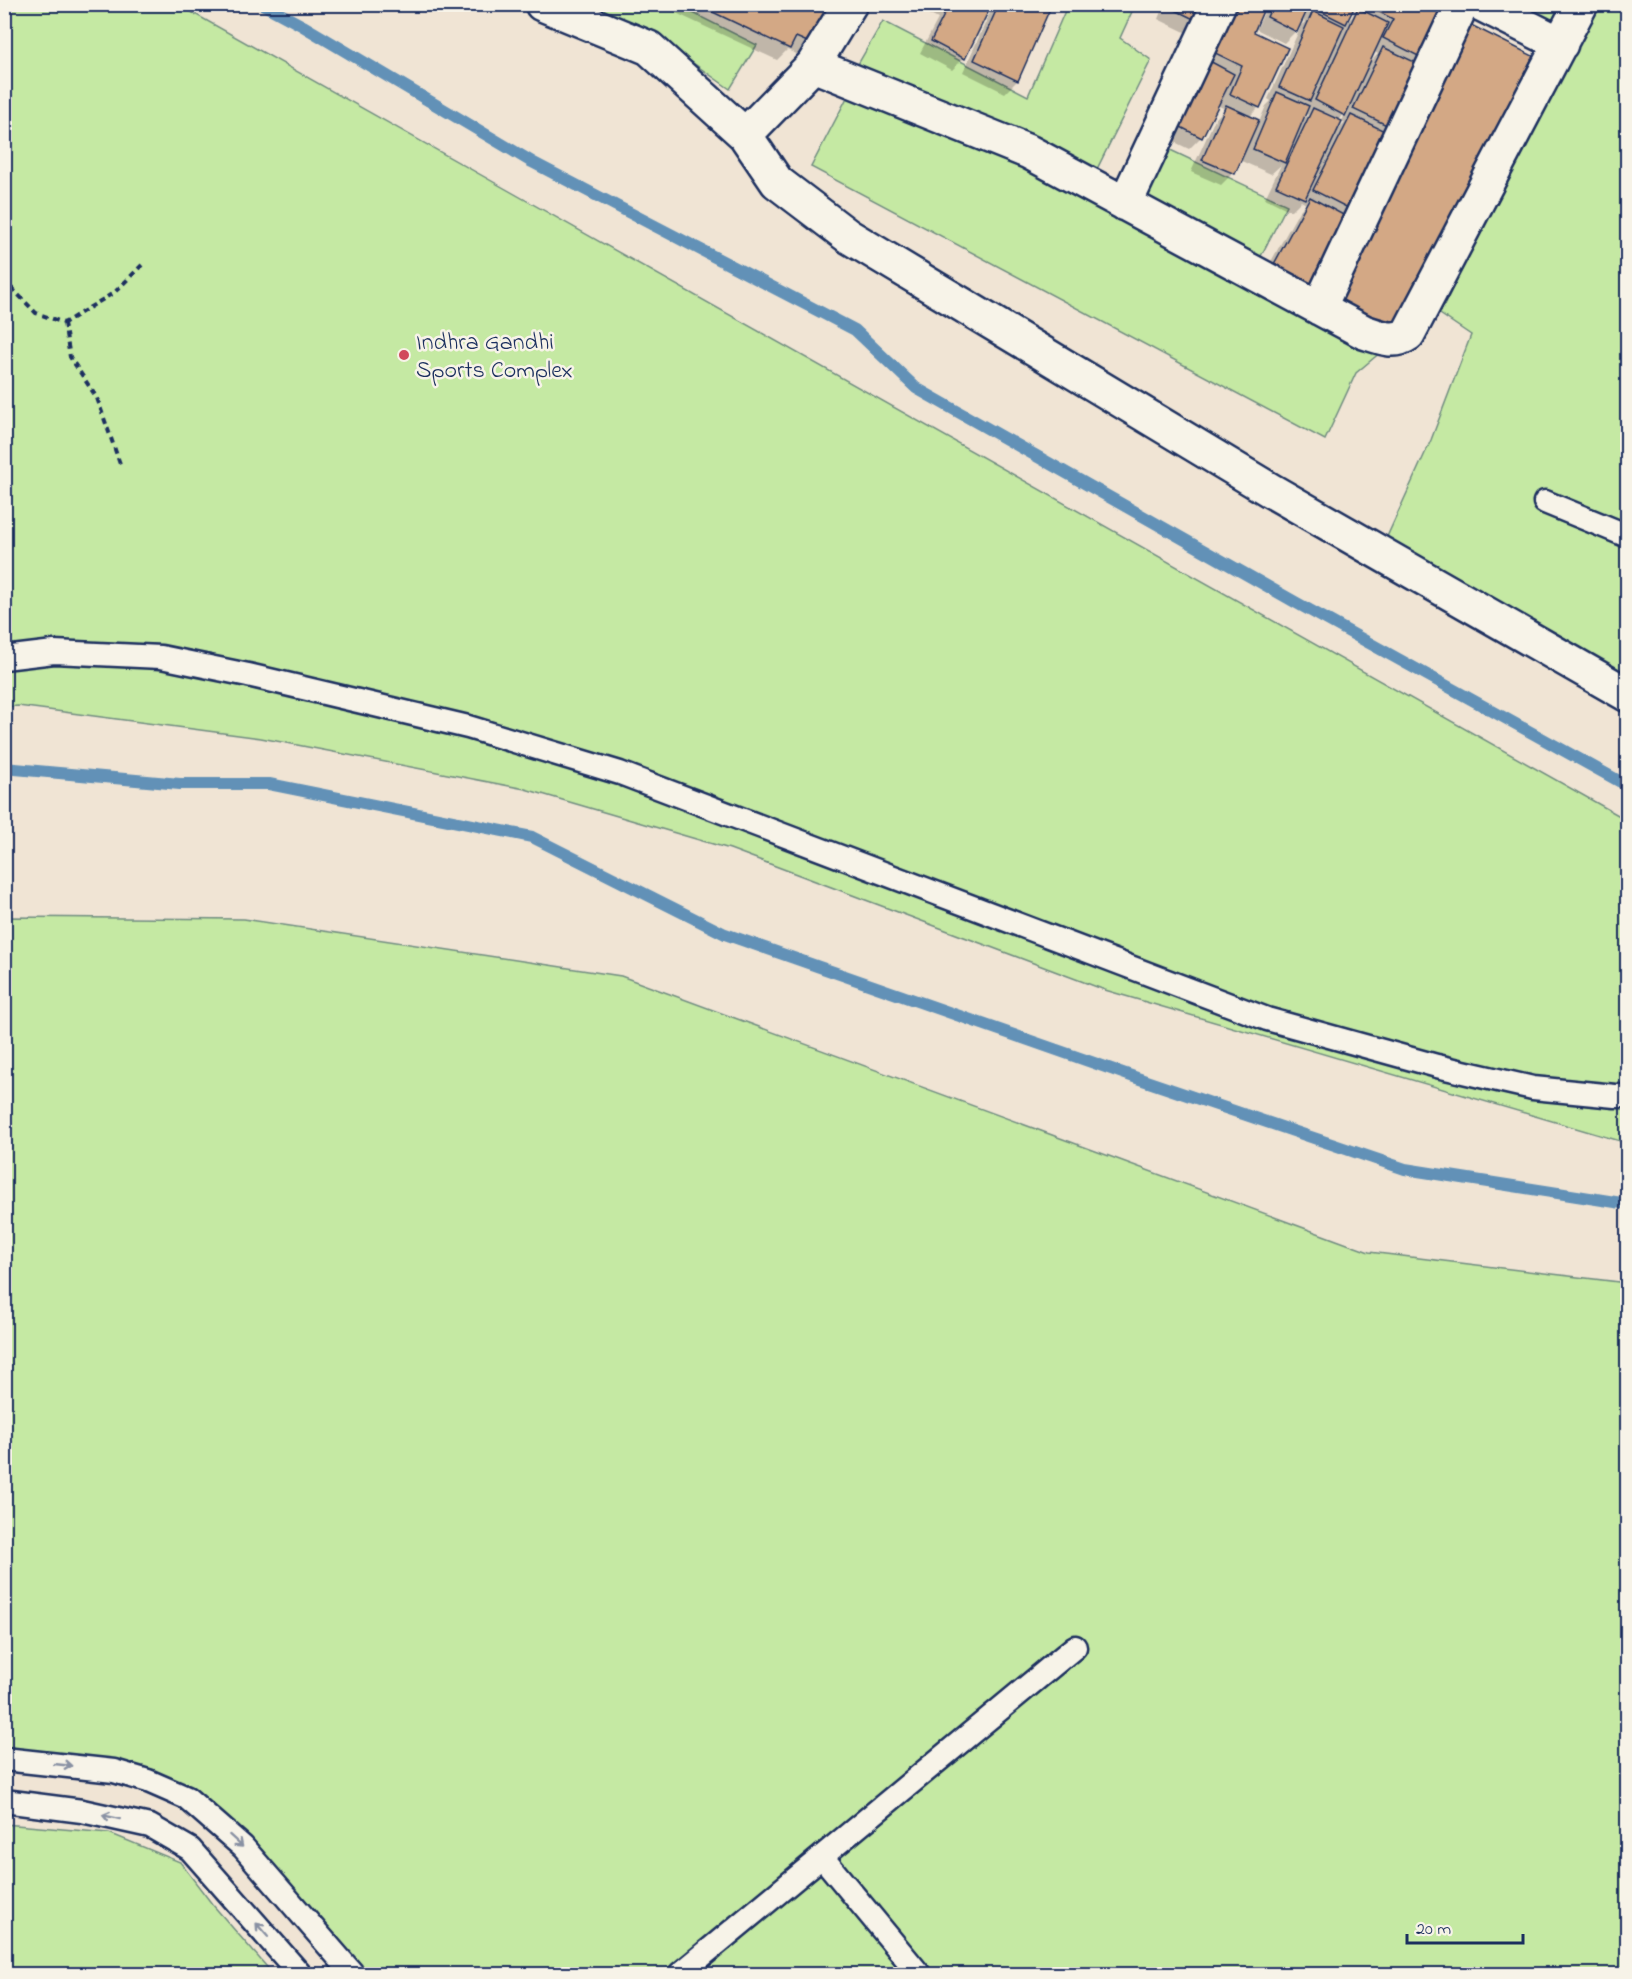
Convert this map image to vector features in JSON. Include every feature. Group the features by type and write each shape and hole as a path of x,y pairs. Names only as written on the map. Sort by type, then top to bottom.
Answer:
{"street":[{"path":"542,4 649,48 745,135 777,182 848,236 1270,490 1628,695"},
{"path":"745,135 813,65 850,4"},
{"path":"1125,204 1219,4"},
{"path":"1319,308 1462,4"},
{"path":"1481,4 1561,44"},
{"path":"813,65 1029,152 1364,332 1388,340 1401,339 1408,334 1581,4"}],"lane":[{"path":"1545,502 1628,536"},
{"path":"4,658 54,652 160,657 248,675 468,727 620,773 1267,1019 1437,1066 1533,1088 1628,1096"},
{"path":"680,1974 823,1858 1074,1647"},
{"path":"4,1759 114,1771 148,1780 187,1798 243,1847 353,1974"},
{"path":"4,1802 82,1811 150,1826 190,1849 300,1974"},
{"path":"823,1858 919,1974"}],"path":[{"path":"64,323 115,292 142,265"},
{"path":"4,280 36,313 64,323"},
{"path":"64,323 70,357 97,398 120,465"}],"green space":[{"path":"1068,4 1135,5 1120,38 1151,60 1095,173 853,73 883,21 1028,96"},
{"name":"Indhra Gandhi Sports Complex","path":"4,5 179,5 1627,820 1627,1143 1105,990 730,849 525,789 261,738 18,706 5,707"},
{"path":"583,5 677,5 757,45 730,89 653,35"},
{"path":"1515,5 1561,5 1552,22"},
{"path":"1591,5 1627,5 1627,695 1386,539 1431,440 1471,335 1440,314"},
{"path":"851,90 1028,159 1381,352 1356,373 1325,440 811,167"},
{"path":"1164,147 1287,205 1259,260 1143,198"},
{"path":"4,917 244,919 621,976 1369,1252 1627,1283 1627,1974 346,1974 230,1836 166,1788 5,1761"},
{"path":"4,1824 109,1833 180,1862 212,1904 273,1974 5,1974"}],"building":[{"path":"696,4 831,4 812,44 796,37 790,49"},
{"path":"943,4 992,4 965,59 931,41 948,7"},
{"path":"999,4 1052,4 1018,81 974,60"},
{"path":"1170,4 1213,4 1204,24 1169,7"},
{"path":"1230,4 1266,4 1254,32 1288,48 1260,108 1230,94 1242,66 1209,50"},
{"path":"1273,4 1310,4 1297,32 1267,17"},
{"path":"1316,4 1356,4 1346,24 1314,8"},
{"path":"1364,4 1448,4 1428,61 1383,38 1393,19"},
{"path":"1358,8 1388,23 1345,116 1315,100"},
{"path":"1313,11 1344,26 1310,101 1279,87"},
{"path":"1467,23 1533,56 1397,331 1332,298"},
{"path":"1383,47 1425,67 1395,129 1353,109"},
{"path":"1204,58 1234,74 1202,138 1171,122"},
{"path":"1277,92 1309,106 1285,163 1253,149"},
{"path":"1226,105 1259,120 1235,174 1202,160"},
{"path":"1313,108 1342,121 1305,199 1276,186"},
{"path":"1351,115 1393,135 1354,211 1313,190"},
{"path":"1310,197 1349,218 1313,285 1274,264"}],"waterway":[{"path":"262,4 532,162 855,330 916,388 1295,602 1628,786"},
{"path":"4,768 180,784 269,784 532,837 725,934 1405,1169 1628,1204"}],"place":[{"name":"Indhra Gandhi Sports Complex","path":"404,355"}]}
